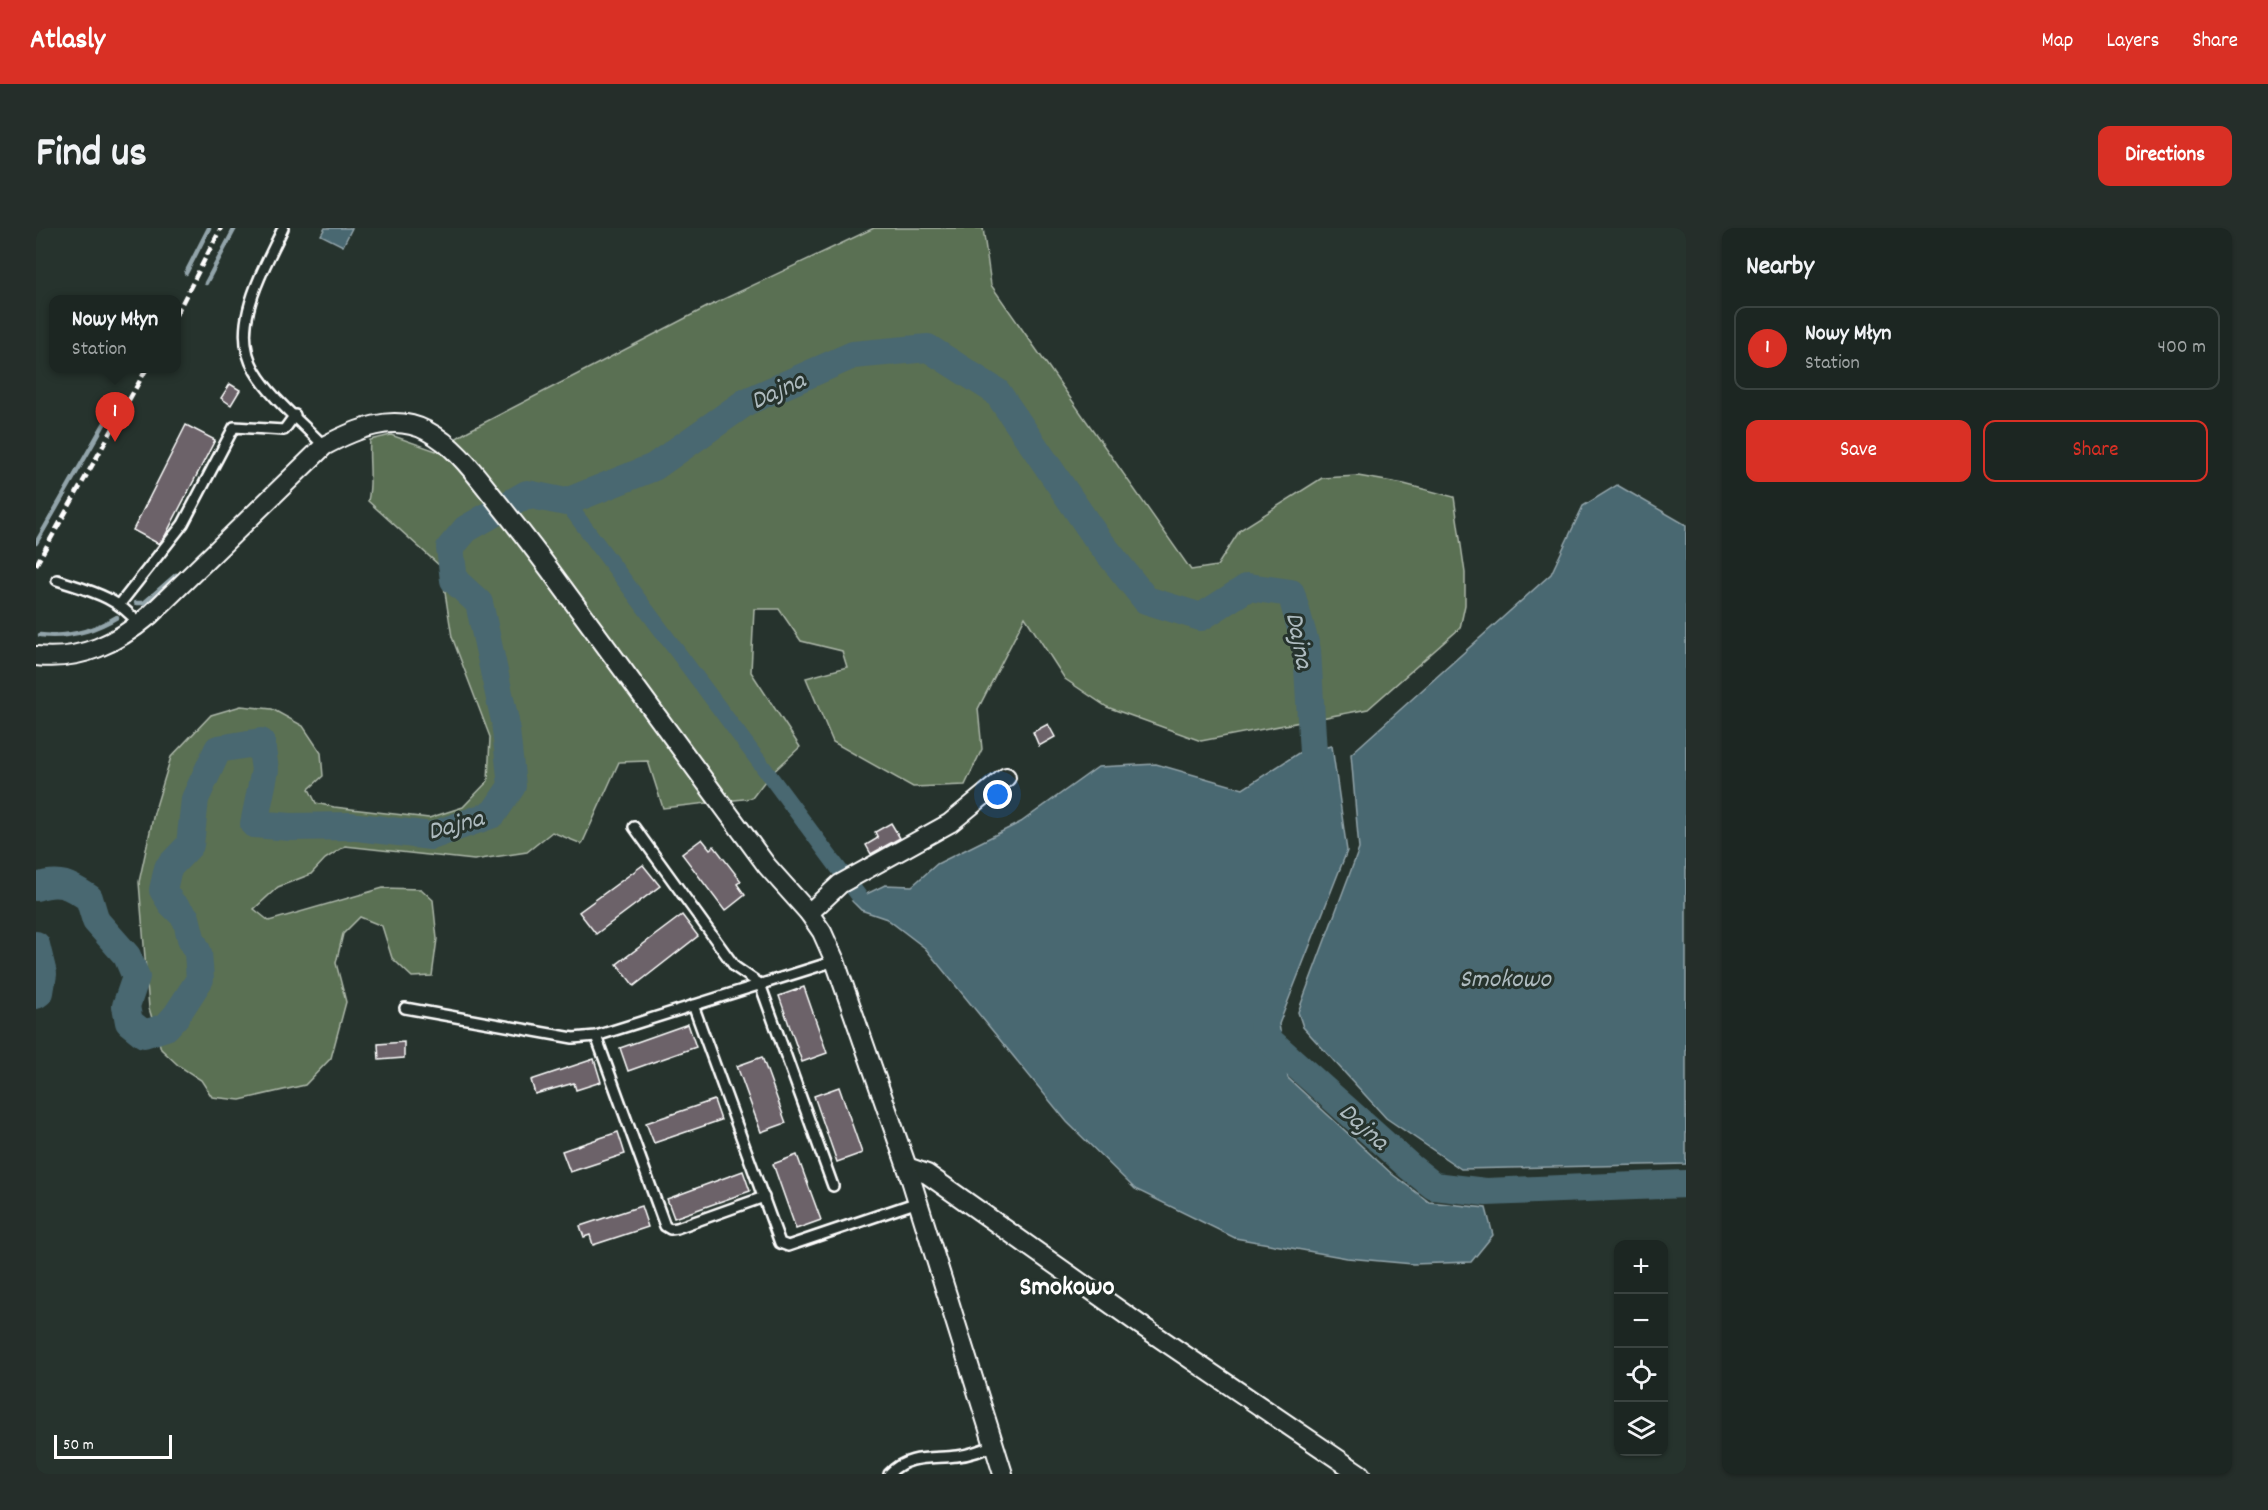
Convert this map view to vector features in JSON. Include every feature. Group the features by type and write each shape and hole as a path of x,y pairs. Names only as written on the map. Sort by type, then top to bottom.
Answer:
{"street":[{"path":"36,656 66,656 96,650 117,640 139,624 324,446 350,432 373,425 410,424 426,430 448,444 525,536 767,866 822,932 835,961 907,1167 1003,1474"},
{"path":"808,913 840,884 950,823 1006,777"},
{"path":"907,1167 927,1174 1139,1324 1360,1474"}],"lane":[{"path":"283,228 258,282 245,331 248,357 263,383 324,446"},
{"path":"120,604 183,524 234,427 284,430 295,415"},
{"path":"57,580 120,604 139,624"},
{"path":"634,826 735,967 760,984 833,1186"},
{"path":"405,1008 573,1038 596,1036 835,961"},
{"path":"693,1005 780,1243 788,1246 918,1202"},
{"path":"596,1036 665,1226 677,1228 764,1197"},
{"path":"889,1474 905,1462 957,1456 994,1446"}],"green space":[{"path":"874,228 983,228 991,285 1191,570 1217,566 1240,530 1322,478 1358,476 1404,484 1454,497 1465,573 1465,605 1460,628 1368,709 1201,741 1107,707 1065,679 1025,617 978,709 982,749 965,785 913,787 833,742 806,678 847,667 842,651 801,641 779,609 754,609 751,672 800,747 768,777 752,798 663,808 648,761 619,762 582,844 552,832 527,852 474,860 345,846 325,859 311,874 278,887 254,909 269,921 383,888 421,889 433,900 437,939 432,976 412,977 392,958 382,926 360,917 343,934 336,963 346,1002 331,1058 305,1085 240,1100 212,1097 201,1080 179,1066 161,1049 149,1008 139,882 154,813 171,757 211,715 241,706 272,709 303,726 321,753 323,776 309,789 316,803 429,818 463,807 488,781 490,737 452,637 441,567 368,501 370,440 391,435 436,451 468,431 707,307"}],"water":[{"path":"325,228 352,228 343,246 321,235"},
{"name":"Smokowo","path":"1617,485 1686,525 1686,1164 1461,1169 1386,1118 1303,1027 1298,1012 1359,849 1351,754 1551,574 1583,506"},
{"path":"1332,746 1347,851 1279,1024 1288,1078 1392,1174 1429,1202 1486,1208 1493,1235 1471,1262 1413,1264 1347,1258 1235,1238 1135,1189 1067,1122 925,948 887,919 861,910 852,901 885,885 912,886 937,864 1021,822 1098,767 1156,764 1243,789 1300,752"}],"building":[{"path":"230,384 240,390 231,405 221,398"},
{"path":"186,425 215,440 159,544 133,530"},
{"path":"1048,724 1055,737 1039,746 1033,732"},
{"path":"891,823 900,838 871,854 866,845 878,838 875,832"},
{"path":"702,839 710,849 714,846 741,881 737,884 745,895 725,911 682,854"},
{"path":"643,865 660,886 596,934 579,912"},
{"path":"682,915 698,936 634,986 617,964"},
{"path":"804,987 827,1053 802,1062 779,996"},
{"path":"688,1024 696,1047 628,1071 620,1048"},
{"path":"404,1042 404,1058 379,1060 378,1044"},
{"path":"762,1057 786,1123 761,1132 737,1066"},
{"path":"594,1059 601,1082 576,1090 574,1083 535,1094 531,1080"},
{"path":"839,1087 862,1153 837,1162 814,1096"},
{"path":"714,1100 721,1120 654,1143 646,1123"},
{"path":"618,1132 625,1154 570,1172 562,1151"},
{"path":"797,1155 821,1220 796,1229 773,1164"},
{"path":"743,1171 750,1191 674,1218 667,1199"},
{"path":"641,1206 648,1227 593,1245 590,1235 584,1237 580,1226"}],"waterway":[{"path":"186,273 209,228"},
{"path":"206,283 235,228"},
{"name":"Dajna","path":"36,887 52,884 64,885 89,898 96,921 127,956 136,977 126,1006 129,1022 144,1034 166,1027 176,1016 200,979 198,953 186,918 171,903 163,890 168,868 190,845 195,799 218,749 261,742 265,770 254,824 291,827 349,826 431,836 493,814 512,786 505,721 479,603 454,580 450,548 466,529 527,494 566,502 654,467 746,402 853,355 928,348 997,392 1096,537 1146,600 1201,617 1248,587 1291,593 1307,650 1315,787"},
{"path":"36,543 111,412"},
{"path":"566,502 859,896"},
{"path":"136,603 144,603 176,575"},
{"path":"40,635 60,636 80,633 117,617"},
{"name":"Dajna","path":"36,945 43,974 40,992 36,995"},
{"name":"Dajna","path":"1264,1023 1263,1035 1434,1186 1486,1192 1686,1184"}],"railway":[{"path":"181,305 221,228"},
{"path":"36,565 144,373"}],"place":[{"name":"Nowy Młyn","path":"115,442"}],"district":[{"name":"Smokowo","path":"1067,1285"}]}
